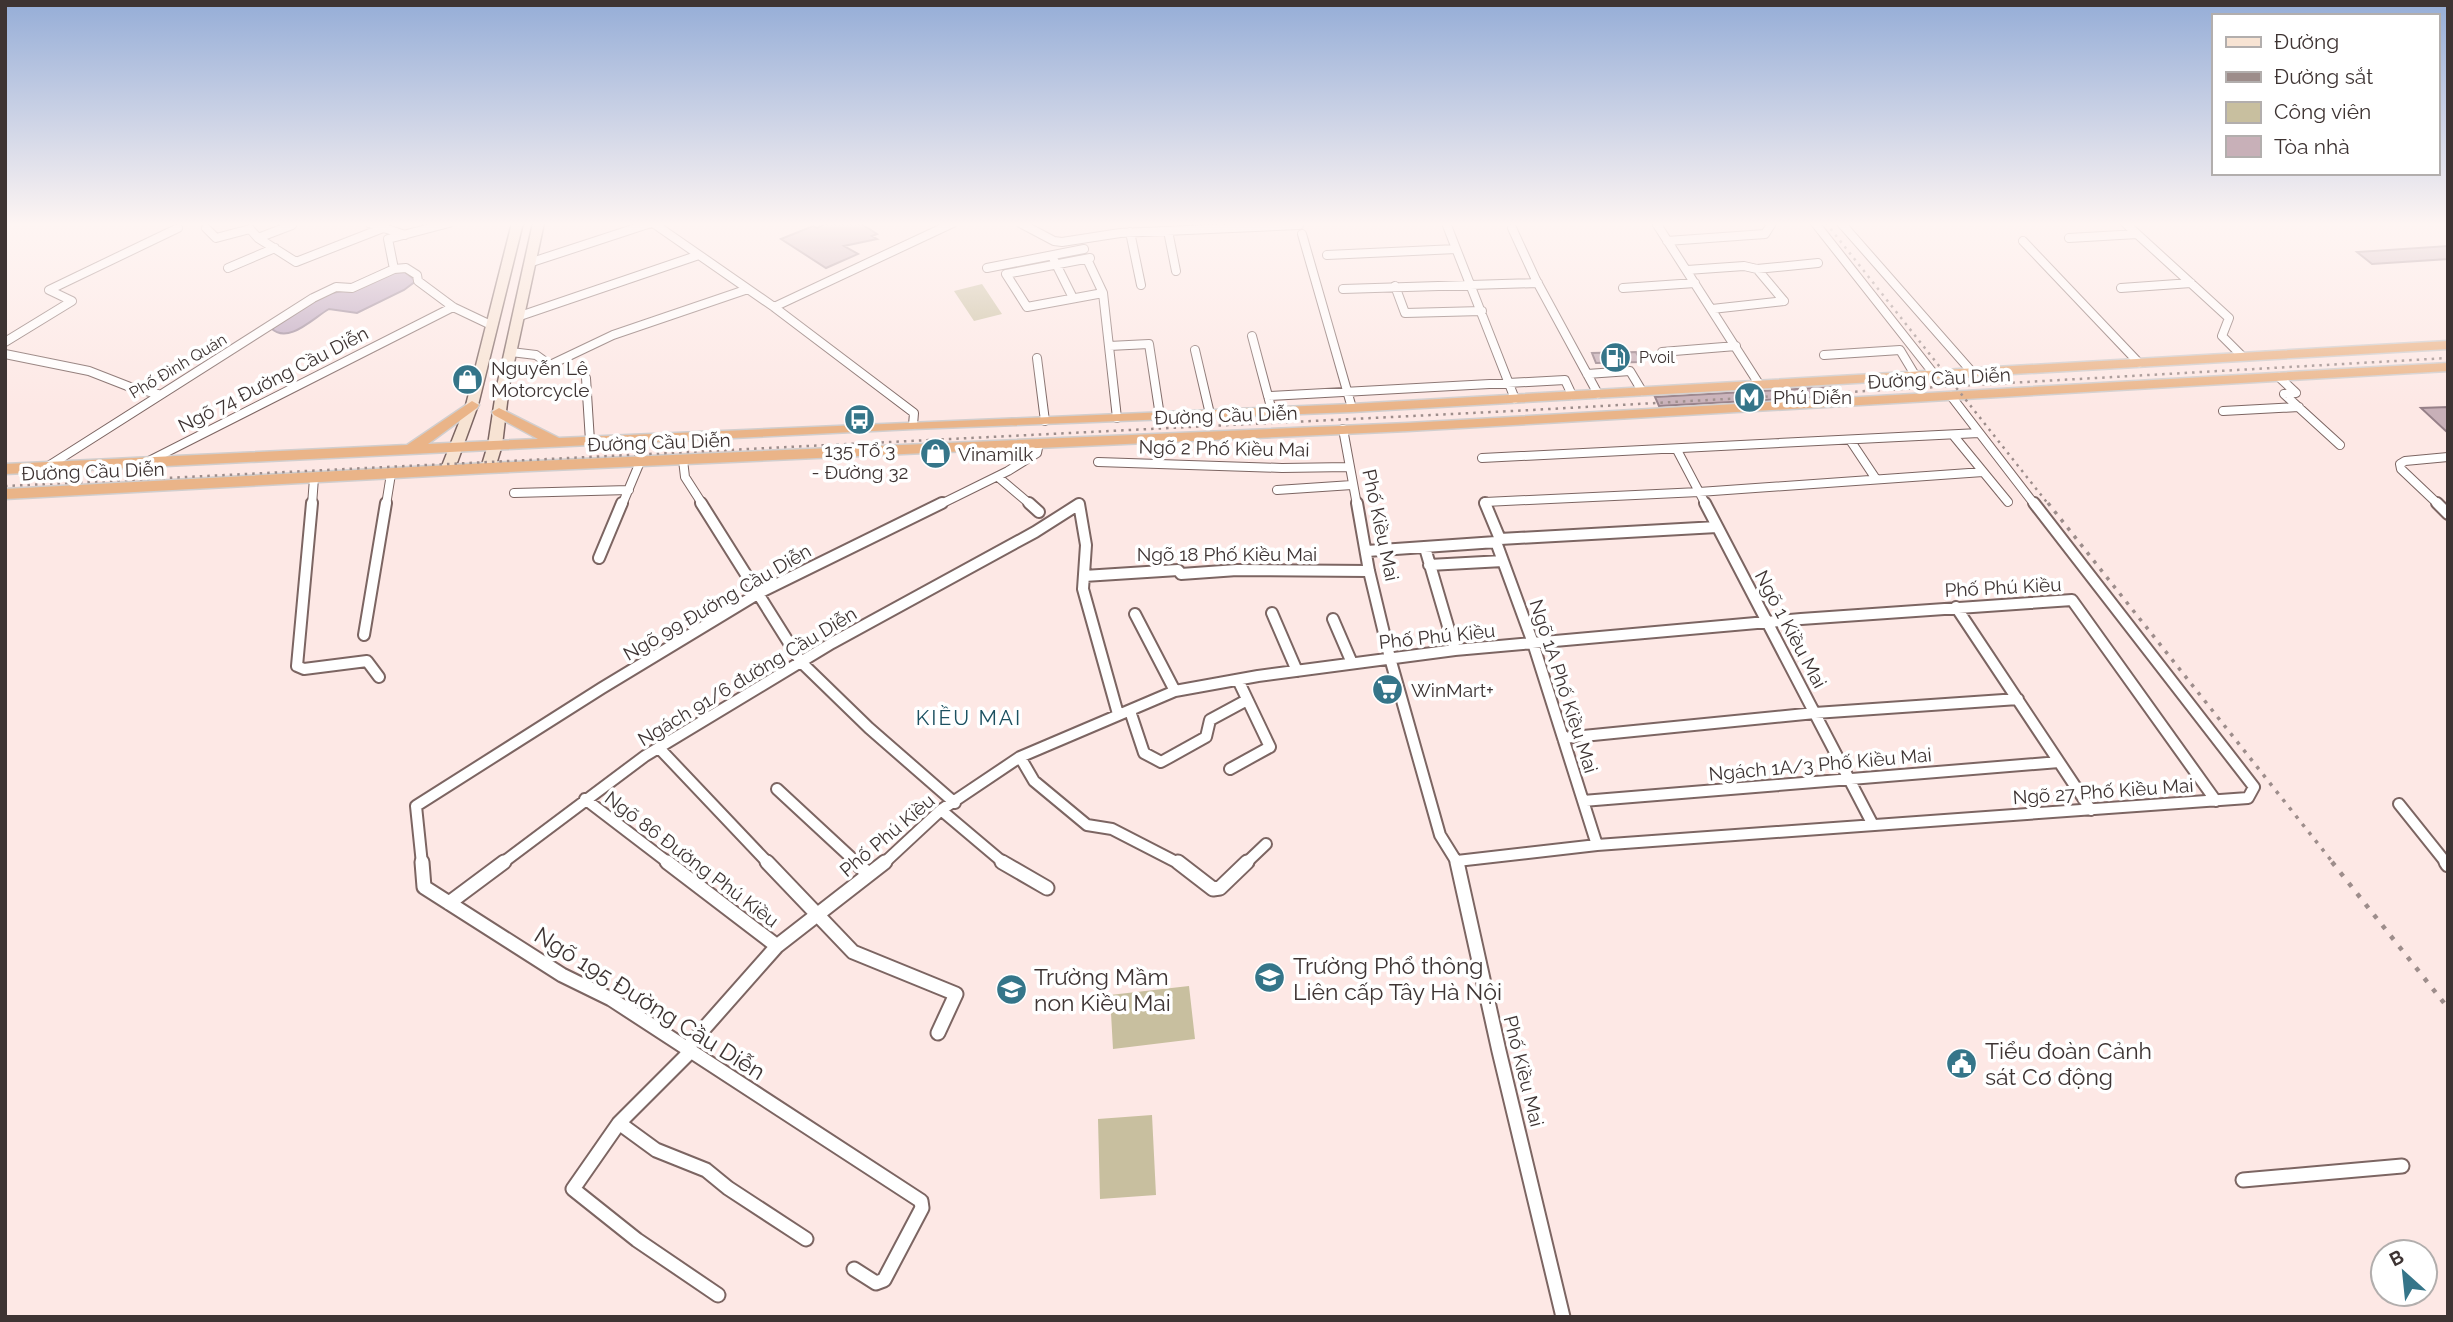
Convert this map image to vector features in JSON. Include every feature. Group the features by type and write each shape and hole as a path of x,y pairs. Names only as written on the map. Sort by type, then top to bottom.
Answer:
{"highway":[{"name":"Đường Cầu Diễn","path":"5,469 914,425 1210,414 1270,404 1352,408 2448,345"},
{"path":"2237,356 2254,379"},
{"name":"Đường Cầu Diễn","path":"5,494 488,468 1343,429 2448,367"},
{"path":"2048,368 2067,389"},
{"path":"1952,373 1971,395"},
{"path":"1934,374 1951,396"},
{"path":"411,449 472,405"},
{"path":"499,412 557,443"},
{"path":"1168,415 1177,436"}],"main road":[{"path":"447,471 472,405 503,285"},
{"path":"488,468 527,285"}],"street":[{"path":"5,342 72,301 49,290 60,285"},
{"name":"Phố Đình Quán","path":"47,467 313,298 336,287 352,288 360,285"},
{"path":"423,285 453,307 493,326"},
{"path":"520,316 612,285"},
{"path":"742,285 774,306 914,413 914,425"},
{"path":"774,306 820,285"},
{"path":"1013,285 1027,307 1103,293"},
{"path":"1066,285 1073,298"},
{"path":"1099,285 1103,293 1117,418"},
{"path":"1316,285 1352,408"},
{"path":"1473,285 1515,399"},
{"path":"1343,289 1483,285"},
{"path":"1539,285 1598,394"},
{"path":"1623,288 1671,285"},
{"path":"1696,285 1759,384"},
{"path":"1713,309 1784,301 1770,285"},
{"path":"1865,285 1934,374"},
{"path":"1895,285 1972,372"},
{"path":"2065,285 2139,363"},
{"path":"2121,288 2167,285"},
{"path":"2193,285 2229,318 2222,336 2237,356"},
{"path":"1395,286 1405,313 1482,311"},
{"path":"511,352 536,355 550,365 613,335 748,289"},
{"name":"Ngõ 74 Đường Cầu Diễn","path":"147,462 453,307"},
{"path":"1252,336 1270,404 1347,393 1565,380 1572,395"},
{"path":"1109,346 1149,344 1168,415"},
{"path":"1662,352 1736,346"},
{"path":"1195,350 1210,414"},
{"path":"1824,355 1900,350 1915,375"},
{"path":"5,354 89,371 130,387 158,394"},
{"path":"1037,358 1045,421"},
{"path":"1587,374 1630,372 1642,391"},
{"path":"2279,377 2296,393 2284,394 2340,445"},
{"path":"586,378 590,441"},
{"name":"Ngõ 27 Phố Kiều Mai","path":"1457,861 1597,845 2248,798 2254,787 1951,396"},
{"path":"2223,411 2299,407"},
{"name":"Phố Kiều Mai","path":"1343,429 1369,571 1390,658 1440,835 1457,861 1561,1309"},
{"path":"1482,458 1979,433"},
{"path":"1953,435 2007,502"},
{"path":"1850,440 1876,480"},
{"name":"Ngõ 99 Đường Cầu Diễn","path":"416,806 602,688 760,593 998,477 1037,453 1038,443"},
{"name":"Ngõ 1 Kiều Mai","path":"1677,450 1873,825"},
{"path":"2448,457 2405,461 2400,464 2401,469 2448,514"},
{"path":"683,460 685,477 801,662 869,728 955,803"},
{"path":"599,558 640,462"},
{"name":"Ngõ 2 Phố Kiều Mai","path":"1098,462 1282,468 1349,467"},
{"path":"1699,492 1983,472"},
{"path":"364,635 391,474"},
{"path":"998,477 1039,512"},
{"path":"314,478 297,666 304,669 367,662 379,677"},
{"path":"1277,491 1352,485"},
{"path":"514,493 629,490"},
{"name":"Ngõ 1A Phố Kiều Mai","path":"1597,845 1485,502 1699,492"},
{"name":"Ngách 91/6 đường Cầu Diễn","path":"449,903 585,799 659,748 801,662 1035,532 1079,504 1086,545 1084,576"},
{"path":"1367,551 1498,541 1505,537 1717,527"},
{"path":"1424,548 1455,650"},
{"path":"1429,565 1503,561"},
{"name":"Ngõ 18 Phố Kiều Mai","path":"1084,576 1158,570 1178,570 1181,574 1237,570 1369,571"},
{"path":"1084,576 1083,589 1124,712 1144,753 1161,762 1206,737 1210,720 1247,700"},
{"name":"Phố Phú Kiều","path":"718,1295 637,1240 573,1189 619,1123 688,1051 777,946 820,915 902,848 941,810 1020,757 1174,691 1455,650 1768,622 2072,600 2216,801"},
{"path":"1956,607 2091,810"},
{"path":"1272,612 1297,671"},
{"path":"1135,614 1174,691"},
{"path":"1333,619 1352,663"},
{"path":"1230,769 1270,747 1238,680"},
{"path":"1563,738 1815,713 2018,699"},
{"path":"659,748 820,915 853,953 956,994 938,1033"},
{"path":"1020,757 1034,781 1087,825 1112,829 1171,857 1213,889 1220,888 1266,844"},
{"name":"Ngách 1A/3 Phố Kiều Mai","path":"1583,801 2059,762"},
{"path":"777,789 827,832 867,874"},
{"name":"Ngõ 86 Đường Phú Kiều","path":"585,799 777,946"},
{"path":"2399,804 2448,864"},
{"name":"Ngõ 195 Đường Cầu Diễn","path":"416,806 424,887 562,975 611,999 921,1201 922,1208 884,1280 876,1283 854,1269"},
{"path":"941,810 997,859 1047,888"},
{"path":"619,1123 656,1150 706,1170 728,1188 806,1239"},
{"path":"2243,1180 2402,1166"}],"green space":[{"path":"982,285 1002,314 974,321 954,291"},
{"path":"1189,986 1195,1039 1113,1049 1110,995"},
{"path":"1152,1115 1156,1195 1100,1199 1098,1119"}],"shaded area":[{"path":"366,285 411,285 357,313 329,309 293,332 278,332 271,328 327,294"}],"building":[{"name":"Pvoil","path":"1636,352 1641,362 1596,363 1592,353"},
{"path":"1833,387 1839,396 1659,406 1655,397"},
{"path":"2448,407 2448,433 2421,408"}],"railway":[{"path":"1875,285 1955,386"},
{"path":"1955,386 2448,358"},
{"path":"5,486 1532,410 1955,386"},
{"path":"1955,386 2049,505"},
{"path":"2048,503 2334,864"},
{"path":"2332,862 2448,1008"}],"place":[{"name":"Pvoil","path":"1616,357"},
{"name":"Nguyễn Lê Motorcycle","path":"468,379"},
{"name":"Phú Diễn","path":"1750,397"},
{"name":"135 Tổ 3 - Đường 32","path":"860,419"},
{"name":"Vinamilk","path":"935,454"},
{"name":"WinMart+","path":"1388,690"},
{"name":"Trường Phổ thông Liên cấp Tây Hà Nội","path":"1270,978"},
{"name":"Trường Mầm non Kiều Mai","path":"1011,989"},
{"name":"Tiểu đoàn Cảnh sát Cơ động","path":"1962,1063"}],"district":[{"name":"KIỀU MAI","path":"969,717"}]}
